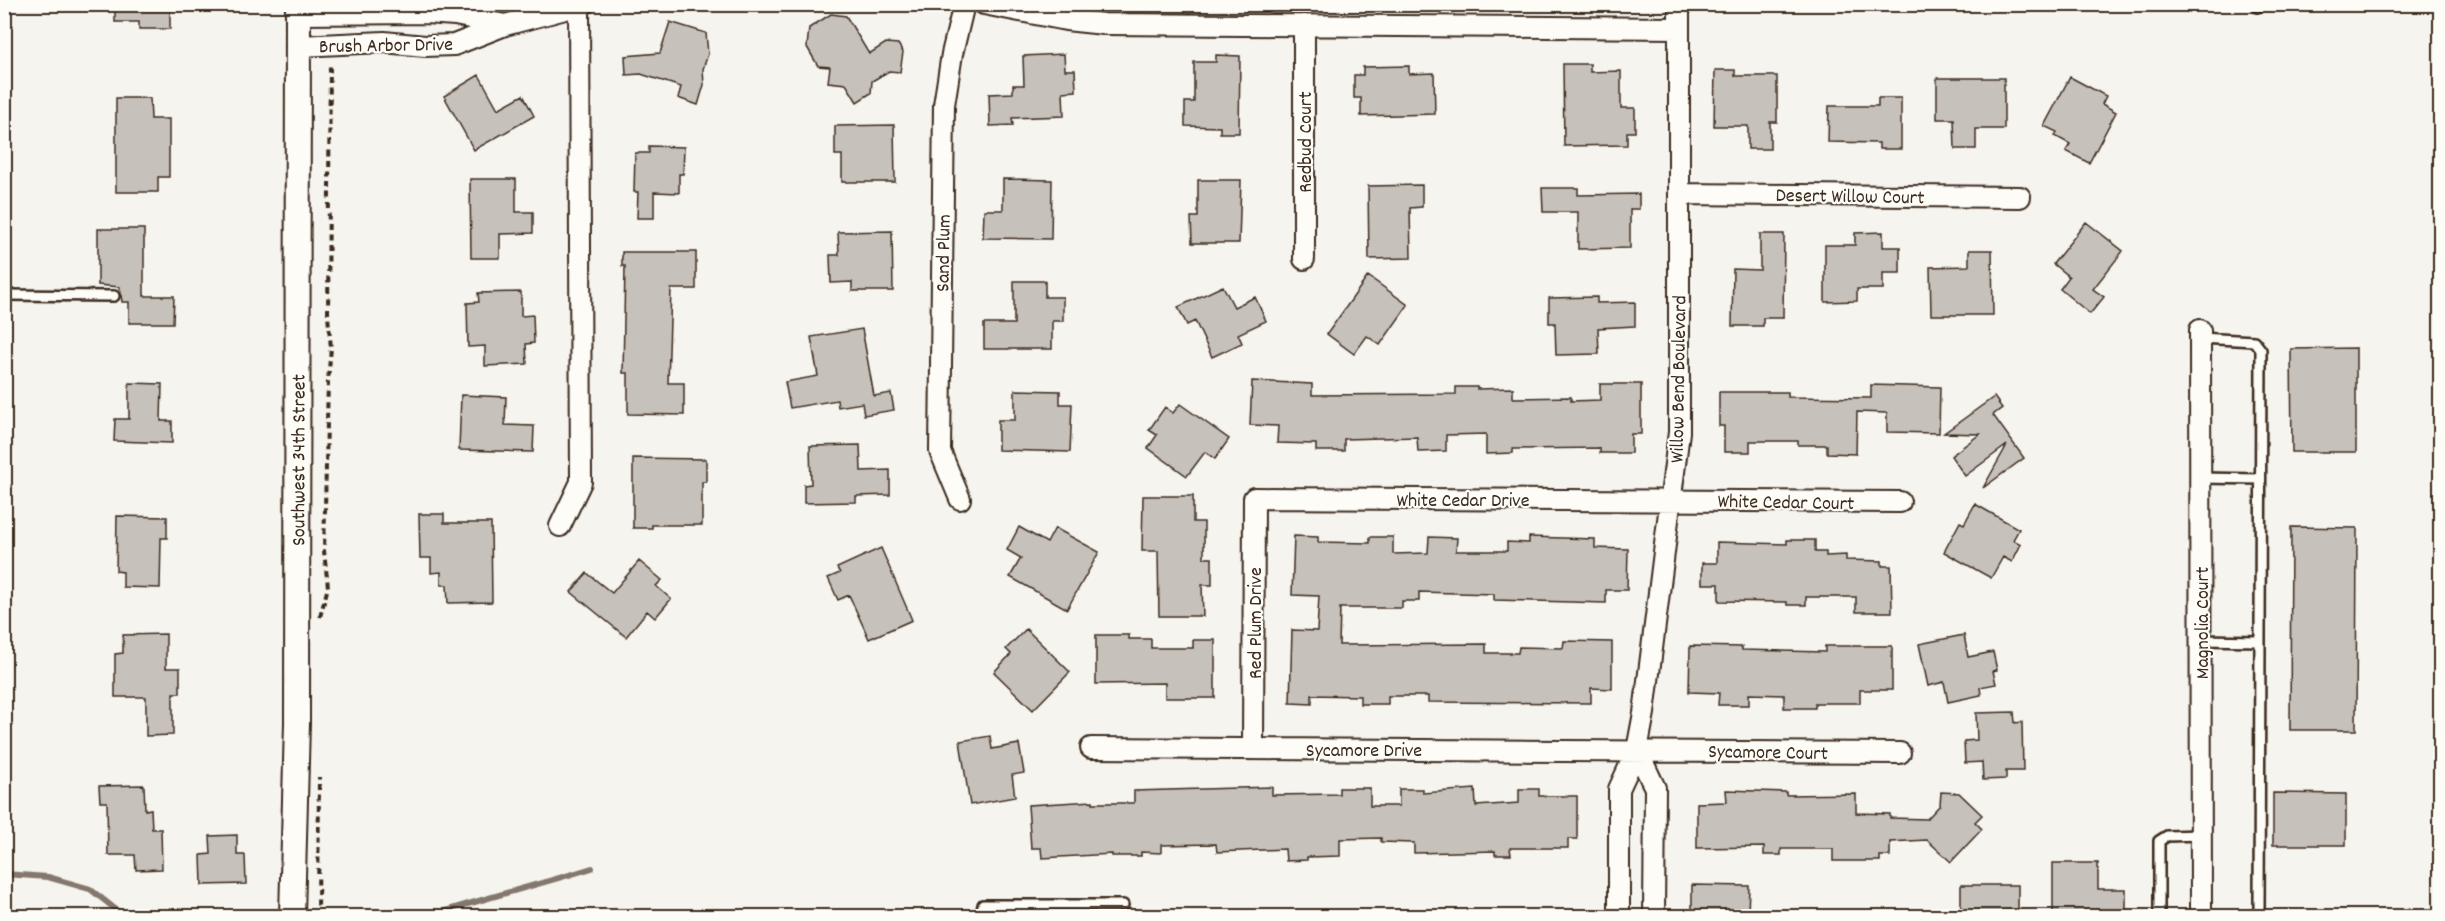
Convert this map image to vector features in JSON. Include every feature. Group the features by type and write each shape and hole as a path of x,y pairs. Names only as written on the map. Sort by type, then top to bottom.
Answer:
{"street":[{"name":"Sand Plum","path":"960,499 940,451 940,427 944,105 952,54 964,4"},
{"path":"984,4 1056,19 1104,24 1679,28"},
{"name":"Willow Bend Boulevard","path":"1619,916 1619,789 1637,750 1644,713 1672,499 1678,432 1679,4"},
{"path":"560,526 581,482 581,5"},
{"name":"Brush Arbor Drive","path":"298,45 384,42 425,46 454,45 505,25 581,5"},
{"name":"Brush Arbor Drive","path":"298,9 456,15 505,25"},
{"name":"Southwest 34th Street","path":"292,916 297,723 298,9"},
{"path":"384,13 384,42"},
{"name":"Redbud Court","path":"1304,25 1304,259"},
{"name":"Desert Willow Court","path":"1679,194 2020,197"},
{"name":"Magnolia Court","path":"2200,334 2201,916"},
{"name":"White Cedar Drive","path":"1254,498 1672,499"},
{"name":"Red Plum Drive","path":"1253,749 1254,498"},
{"name":"White Cedar Court","path":"1672,499 1900,502"},
{"name":"Sycamore Drive","path":"1091,748 1637,750"},
{"path":"1637,750 1655,788 1654,916"},
{"name":"Sycamore Court","path":"1637,750 1900,753"}],"lane":[{"path":"4,295 114,296"},
{"path":"2200,334 2254,341 2261,350 2259,916"},
{"path":"2201,478 2260,479"},
{"path":"2201,640 2260,641"},
{"path":"2159,916 2159,841 2167,836 2201,835"},
{"path":"981,916 983,905 1123,905"}],"path":[{"path":"319,618 328,587 324,550 328,380 331,348 328,316 330,44"},
{"path":"318,916 319,773"}],"building":[{"path":"115,4 170,4 170,29 139,29 139,22 115,22"},
{"path":"831,14 846,16 869,54 886,43 898,44 903,52 900,72 889,71 872,81 871,93 857,102 846,84 828,82 830,67 818,66 807,47 809,28"},
{"path":"670,22 706,33 708,54 703,69 704,85 698,105 678,98 681,87 641,74 626,75 625,56 660,53"},
{"path":"1064,54 1065,70 1075,70 1076,91 1063,92 1064,116 1012,118 1013,125 990,126 989,94 1013,93 1013,85 1024,85 1023,56"},
{"path":"1216,55 1240,56 1239,133 1220,133 1220,127 1185,126 1185,102 1194,102 1194,62 1216,62"},
{"path":"1563,64 1590,64 1590,72 1621,71 1621,108 1635,108 1635,132 1627,132 1627,145 1564,146"},
{"path":"1409,66 1409,74 1434,73 1435,114 1361,116 1361,98 1354,98 1354,75 1363,75 1363,67"},
{"path":"1715,70 1735,70 1735,76 1777,76 1777,122 1770,122 1770,149 1748,149 1748,126 1714,126"},
{"path":"479,75 498,109 523,95 534,116 474,150 444,96"},
{"path":"2070,77 2106,96 2102,104 2116,112 2089,163 2066,151 2070,144 2055,136 2057,132 2044,126"},
{"path":"1937,78 2004,78 2004,129 1976,129 1976,149 1955,149 1954,119 1937,119"},
{"path":"116,98 150,98 151,119 169,119 169,177 158,177 158,192 116,192"},
{"path":"1878,98 1901,98 1901,149 1879,149 1879,143 1828,142 1829,106 1878,106"},
{"path":"894,125 895,182 842,182 842,155 835,155 835,126"},
{"path":"649,146 684,147 683,174 679,174 679,193 654,192 654,218 637,218 638,192 634,192 635,153 649,153"},
{"path":"470,179 516,179 516,212 533,212 533,233 500,234 500,258 471,258"},
{"path":"1003,179 1052,180 1051,239 983,238 984,210 1003,210"},
{"path":"1198,180 1241,180 1239,243 1192,243 1191,217 1198,217"},
{"path":"1422,185 1422,207 1410,208 1411,258 1369,259 1368,186"},
{"path":"1542,188 1578,188 1578,195 1639,194 1639,209 1630,209 1630,248 1578,249 1578,212 1543,212"},
{"path":"2086,222 2123,251 2093,289 2104,297 2090,314 2060,289 2069,277 2053,264"},
{"path":"98,229 144,229 144,296 174,296 173,323 129,323 129,302 122,302 120,287 98,285"},
{"path":"892,231 893,291 852,291 852,282 831,283 830,255 839,255 838,232"},
{"path":"1883,232 1883,247 1900,247 1900,273 1883,273 1883,289 1857,289 1857,301 1825,302 1825,245 1855,245 1855,233"},
{"path":"1760,234 1784,234 1783,318 1763,318 1763,326 1732,326 1733,269 1760,270"},
{"path":"1969,250 1992,250 1993,315 1931,315 1930,267 1969,266"},
{"path":"622,252 696,252 696,289 671,289 668,383 684,383 684,415 628,414 628,373 623,373 625,266 622,266"},
{"path":"1368,276 1408,305 1380,345 1367,336 1354,354 1327,334"},
{"path":"1014,281 1045,281 1045,297 1063,297 1063,321 1052,321 1052,349 984,349 984,324 1014,324"},
{"path":"1223,286 1234,307 1255,297 1266,321 1238,334 1242,343 1212,357 1195,321 1187,325 1178,307"},
{"path":"521,292 521,316 533,315 534,343 526,344 527,364 485,366 485,346 468,347 467,303 479,302 478,293"},
{"path":"1597,297 1597,303 1635,302 1635,326 1598,328 1599,354 1556,355 1555,323 1549,323 1549,298"},
{"path":"862,329 874,396 891,393 894,410 864,415 862,403 838,407 837,400 790,408 785,382 818,376 811,337"},
{"path":"2356,348 2356,452 2292,452 2291,349"},
{"path":"1252,381 1312,384 1312,395 1456,394 1456,387 1477,387 1477,389 1513,388 1513,398 1571,397 1571,401 1600,400 1600,384 1641,384 1641,434 1631,434 1631,453 1600,453 1600,448 1513,449 1513,453 1486,454 1486,434 1446,435 1446,451 1418,452 1417,437 1344,439 1344,451 1316,451 1316,444 1277,443 1278,426 1250,425"},
{"path":"129,383 162,384 161,421 172,421 172,443 114,441 115,419 129,419"},
{"path":"1871,385 1940,387 1939,433 1887,432 1887,413 1857,412 1856,454 1827,453 1827,445 1798,445 1798,441 1750,441 1750,452 1724,452 1724,426 1719,426 1719,392 1788,392 1788,397 1871,398"},
{"path":"1015,390 1060,391 1060,404 1072,404 1070,452 998,450 998,420 1015,420"},
{"path":"461,395 506,397 505,425 534,426 533,452 459,450"},
{"path":"1994,397 2002,408 1993,415 2024,458 1983,488 2007,445 1965,476 1951,456 1980,434 1944,433"},
{"path":"1180,404 1229,439 1215,459 1205,452 1187,476 1148,448 1157,435 1149,430 1165,407 1173,413"},
{"path":"860,445 861,471 890,470 890,495 856,496 856,502 804,503 804,485 811,484 810,446"},
{"path":"633,458 706,459 706,482 702,482 702,525 652,525 652,528 633,528"},
{"path":"1143,496 1193,496 1193,522 1204,522 1204,558 1212,558 1212,585 1202,585 1203,616 1159,616 1158,551 1142,551"},
{"path":"1975,504 2019,529 2013,540 2021,544 2012,562 2003,557 1991,578 1944,552 1960,522 1964,524"},
{"path":"419,514 444,514 444,523 491,523 492,602 448,603 447,585 441,585 441,572 431,573 431,558 420,558"},
{"path":"117,516 167,517 167,538 161,538 160,588 123,587 123,572 116,571"},
{"path":"1019,527 1047,543 1055,528 1099,552 1067,609 1010,577 1021,558 1007,550"},
{"path":"2291,527 2357,528 2356,730 2290,730"},
{"path":"1294,536 1318,537 1318,542 1370,543 1370,537 1393,537 1393,554 1428,553 1429,537 1457,538 1456,551 1507,551 1507,542 1529,543 1529,537 1595,539 1595,548 1628,549 1627,590 1606,590 1606,603 1494,600 1494,594 1419,592 1419,601 1402,601 1402,608 1340,608 1339,645 1486,644 1486,653 1518,653 1519,647 1563,648 1564,641 1612,642 1612,689 1591,688 1591,703 1428,702 1428,696 1388,696 1388,704 1360,704 1360,696 1312,695 1312,704 1290,703 1292,630 1317,631 1319,596 1292,595"},
{"path":"1787,540 1815,540 1815,552 1826,552 1826,556 1846,555 1846,560 1882,561 1882,566 1891,566 1892,612 1856,612 1856,597 1806,597 1806,605 1787,605 1787,602 1719,601 1719,584 1702,584 1702,563 1717,563 1717,542 1787,544"},
{"path":"881,548 912,620 869,639 849,595 838,600 828,578 840,573 837,568"},
{"path":"639,561 662,580 656,586 671,599 655,618 647,611 626,637 571,592 587,573 612,593"},
{"path":"1026,629 1070,672 1033,710 994,672 1011,654 1006,649"},
{"path":"166,634 166,668 180,668 180,693 173,693 173,735 146,736 146,697 115,697 115,654 123,653 123,635"},
{"path":"1096,635 1129,635 1129,639 1151,639 1151,648 1193,648 1193,640 1215,640 1215,698 1165,698 1165,683 1096,684"},
{"path":"1964,635 1968,657 1993,652 1997,670 1993,671 1996,684 1980,687 1981,695 1948,702 1944,682 1928,686 1919,644"},
{"path":"1690,646 1825,652 1825,646 1892,646 1892,690 1860,690 1860,703 1815,703 1815,708 1784,708 1784,695 1749,694 1749,705 1718,705 1719,693 1689,692"},
{"path":"2014,712 2015,723 2022,722 2023,771 2006,771 2006,779 1983,780 1982,762 1965,763 1964,741 1977,740 1976,713"},
{"path":"990,736 992,749 1019,744 1024,773 1012,775 1015,797 970,805 960,741"},
{"path":"144,785 145,810 151,809 152,829 161,829 162,869 136,870 135,855 108,855 107,802 100,802 99,786"},
{"path":"1272,787 1272,795 1339,794 1339,788 1370,788 1370,806 1399,806 1399,789 1423,789 1423,793 1475,789 1476,806 1519,803 1519,789 1539,789 1539,796 1577,796 1577,839 1568,839 1568,848 1510,848 1511,855 1495,855 1495,851 1414,853 1414,843 1381,842 1381,838 1340,839 1340,856 1307,857 1307,860 1286,861 1285,849 1217,852 1216,844 1161,845 1161,853 1141,852 1141,856 1112,856 1112,854 1042,858 1041,848 1031,848 1028,805 1093,801 1093,803 1134,803 1134,791"},
{"path":"1726,790 1786,792 1786,795 1856,794 1856,813 1890,814 1890,818 1927,819 1940,805 1941,792 1959,793 1982,815 1975,822 1982,829 1951,862 1927,840 1890,842 1890,856 1880,856 1880,861 1833,861 1833,849 1781,849 1781,855 1764,855 1764,847 1697,848 1697,803 1727,802"},
{"path":"2273,793 2346,794 2346,845 2273,845"},
{"path":"237,835 237,855 245,855 246,884 202,885 201,855 211,854 210,836"},
{"path":"2053,863 2098,863 2098,889 2126,889 2126,916 2053,916"},
{"path":"1692,885 1749,886 1748,915 1692,916"},
{"path":"1961,885 2018,885 2018,916 1974,916 1973,911 1961,911"}],"waterway":[{"path":"430,916 592,868"},
{"path":"4,874 48,877 90,889 119,912 145,916"}]}
